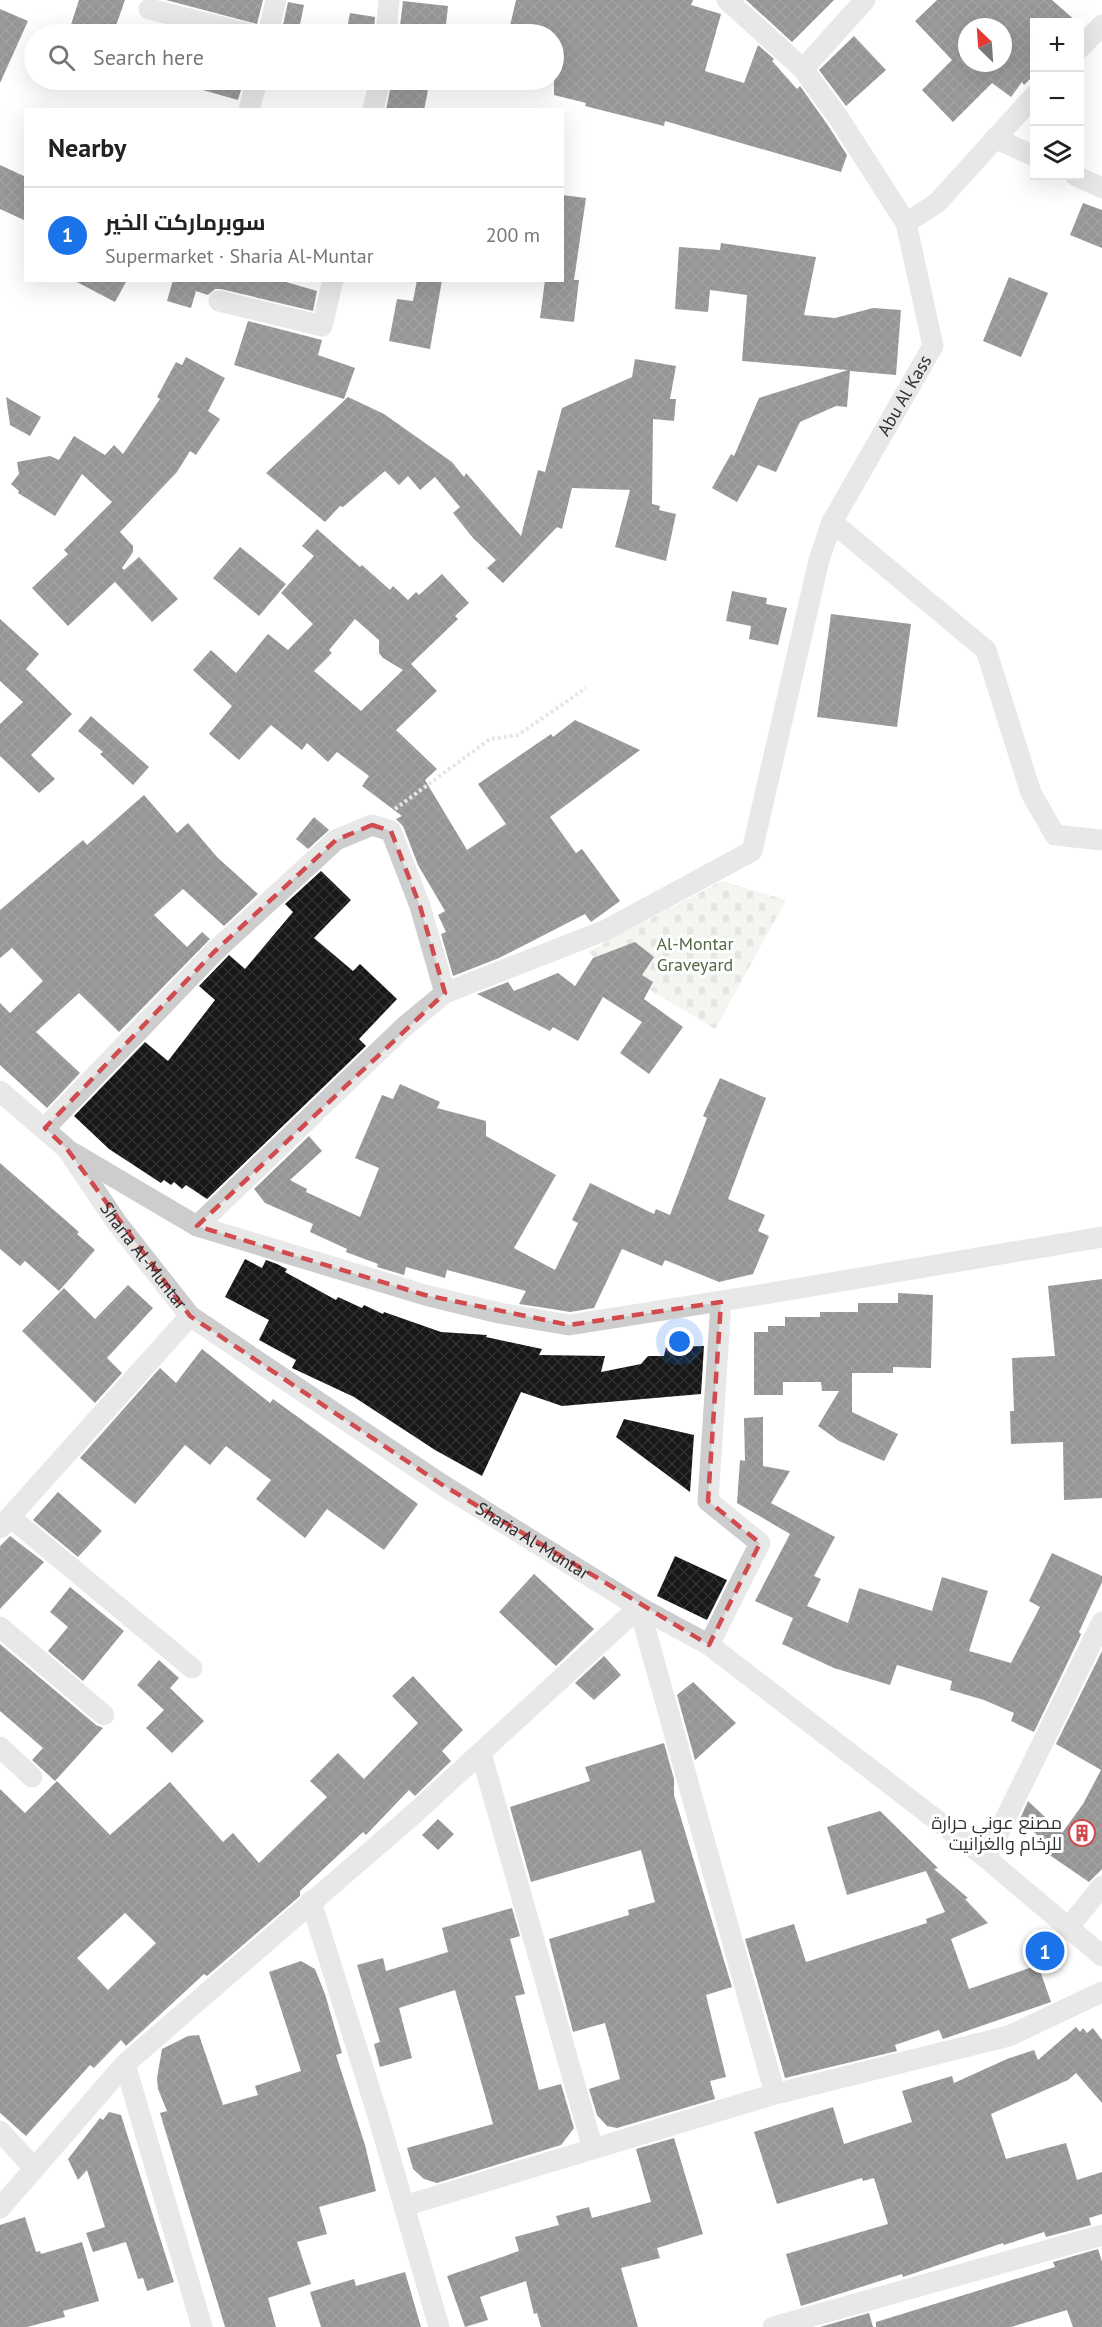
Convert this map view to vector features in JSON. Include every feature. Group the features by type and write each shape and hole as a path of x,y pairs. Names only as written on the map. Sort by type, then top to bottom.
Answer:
{"street":[{"path":"270,24 276,0"},
{"path":"387,24 389,0"},
{"path":"728,0 802,69 838,117 906,223 937,203 1030,101"},
{"path":"802,69 865,0"},
{"path":"149,9 210,24"},
{"path":"1084,44 1102,25"},
{"path":"250,108 254,90"},
{"path":"373,108 378,90"},
{"path":"994,138 1030,154"},
{"path":"1084,180 1102,188"},
{"name":"Abu Al Kass","path":"197,1226 404,1027 445,993 606,930 752,851 819,560 832,522 933,346 906,223"},
{"path":"219,302 322,326 333,282"},
{"path":"832,522 986,650 1031,793 1055,835 1102,840"},
{"path":"45,1128 215,951 336,840 372,825 392,831 406,863 445,993"},
{"name":"Sharia Al-Muntar","path":"0,1091 68,1149 117,1223 190,1316 441,1484 639,1607 709,1645 986,1858 1102,1956"},
{"path":"68,1149 197,1226 425,1295 500,1313 569,1325 721,1302 1102,1237"},
{"path":"709,1645 760,1543 708,1501 721,1302"},
{"path":"190,1316 5,1523 192,1668"},
{"path":"0,2208 125,2064 481,1753 639,1607 775,2094"},
{"path":"986,1858 1102,1622"},
{"path":"0,1627 104,1715"},
{"path":"0,1747 32,1776"},
{"path":"481,1753 593,2149"},
{"path":"1068,1928 1102,1886"},
{"path":"311,1901 439,2327"},
{"path":"404,2206 775,2094 1009,2036 1102,1992"},
{"path":"125,2064 202,2327"},
{"path":"0,2131 33,2168"},
{"path":"773,2327 1102,2235"}],"path":[{"path":"372,825 490,739 518,735 586,688"}],"highlighted area":[{"path":"372,825 391,831 420,906 445,993 197,1226 425,1295 569,1325 721,1302 708,1501 760,1543 709,1645 441,1484 190,1316 67,1149 45,1128 215,951 336,840"}],"green space":[{"name":"Al-Montar Graveyard","path":"722,881 786,900 715,1029 587,952"}],"building":[{"path":"79,0 125,0 117,24 71,24"},
{"path":"166,0 263,0 257,24"},
{"path":"516,0 693,0 691,5 721,14 705,71 744,83 758,45 774,59 772,61 797,89 800,86 827,124 847,155 841,172 665,121 664,126 585,106 586,103 554,95 554,90 564,90 564,24 510,24"},
{"path":"746,0 834,0 792,42"},
{"path":"937,0 1052,0 1072,18 1030,18 1030,79 1024,85 1022,82 1011,97 992,83 953,122 922,90 952,60 915,21"},
{"path":"403,1 448,6 446,24 400,24"},
{"path":"288,2 304,5 300,24 283,24"},
{"path":"0,9 28,21 24,24 24,30 0,83"},
{"path":"350,13 375,17 375,24 348,24"},
{"path":"854,36 886,70 846,106 819,70"},
{"path":"203,90 241,90 238,100"},
{"path":"390,90 428,90 424,108 386,108"},
{"path":"0,165 24,176 24,220 0,209"},
{"path":"564,195 586,198 574,280 579,280 574,322 540,318 545,282 564,282"},
{"path":"1083,203 1102,210 1102,248 1070,235"},
{"path":"721,243 816,257 804,315 835,318 873,308 901,310 896,375 850,371 847,407 836,406 800,422 776,472 758,465 737,502 712,488 731,454 734,456 759,398 848,370 742,361 747,295 710,290 708,312 675,309 679,247 720,250"},
{"path":"1009,277 1048,293 1021,357 983,341"},
{"path":"77,282 126,282 115,302"},
{"path":"172,282 286,282 317,291 313,311 221,289 215,289 208,295 196,291 191,308 167,301"},
{"path":"417,282 442,282 430,349 389,341 397,299 413,301"},
{"path":"248,321 322,340 318,355 355,368 344,399 234,365"},
{"path":"186,357 225,378 208,411 220,419 196,455 190,451 177,472 120,532 133,546 133,552 122,568 124,570 139,557 178,599 152,622 115,582 68,626 32,588 68,554 64,550 112,502 82,474 55,516 18,493 19,491 11,484 19,474 17,462 50,456 59,460 74,436 105,455 114,445 123,454 160,399 157,397 176,362 182,365"},
{"path":"635,359 676,366 670,399 676,399 674,421 653,419 652,504 660,506 659,510 676,514 666,561 615,547 630,490 572,488 562,529 557,527 503,583 487,568 496,560 473,538 453,513 460,507 435,477 420,490 408,476 399,485 385,471 343,507 340,506 325,522 266,473 348,397 384,414 452,462 464,477 466,473 521,536 538,470 545,472 562,408 632,377"},
{"path":"6,397 41,417 30,436 10,425"},
{"path":"317,529 360,567 362,565 390,590 393,586 408,600 416,592 419,595 442,574 469,603 455,616 458,619 411,664 437,691 396,730 437,769 425,780 467,850 506,824 478,784 551,734 553,737 575,720 640,750 550,817 576,853 582,849 620,901 591,922 585,914 499,958 453,976 441,934 446,932 438,915 445,911 418,865 403,826 396,819 402,816 362,786 369,776 337,752 328,762 307,743 302,750 271,725 239,760 209,734 232,706 193,670 211,650 236,673 268,634 288,650 313,624 281,593 314,556 302,546","holes":["355,619 379,640 379,653 403,670 361,711 314,671 332,653 329,650"]},
{"path":"240,547 286,584 259,616 213,578"},
{"path":"732,591 767,598 766,604 787,608 778,645 749,639 751,626 726,621"},
{"path":"831,614 911,624 897,727 817,717"},
{"path":"0,619 39,654 26,669 72,714 31,755 55,779 39,793 0,756 0,724 23,702 0,681"},
{"path":"91,716 149,767 133,785 100,754 103,752 78,731"},
{"path":"144,795 177,833 188,823 217,857 258,894 224,926 183,889 154,915 187,947 202,932 210,939 119,1032 79,993 36,1032 80,1073 47,1108 0,1065 0,1003 10,1013 43,981 12,948 0,958 0,910 83,840 87,845"},
{"path":"314,817 329,830 308,849 296,839"},
{"path":"321,871 351,900 314,938 353,971 360,964 397,999 359,1039 366,1046 207,1199 186,1185 182,1189 174,1182 171,1185 164,1180 161,1183 109,1149 74,1116 145,1042 168,1061 215,1000 199,986 229,955 245,969 293,912 285,904"},
{"path":"635,942 654,957 642,975 653,982 644,999 683,1027 649,1074 620,1053 642,1022 603,997 578,1041 553,1027 550,1031 477,994 508,982 514,991 558,973 575,986 593,958"},
{"path":"720,1078 766,1098 728,1199 765,1215 758,1231 769,1236 753,1274 719,1282 665,1260 662,1266 622,1249 594,1308 570,1312 519,1304 526,1291 447,1270 445,1278 406,1267 404,1275 377,1267 378,1264 346,1252 347,1249 310,1232 313,1224 265,1203 254,1189 309,1136 322,1151 290,1180 307,1189 306,1192 360,1217 379,1168 355,1158 382,1095 393,1099 400,1084 440,1102 437,1108 486,1121 486,1136 556,1175 514,1248 555,1270 578,1223 572,1220 590,1183 654,1214 656,1209 670,1215 707,1118 703,1116"},
{"path":"0,1163 79,1232 77,1234 95,1250 59,1291 25,1261 20,1266 0,1249"},
{"path":"245,1259 262,1268 266,1260 277,1264 287,1269 285,1272 336,1300 338,1297 362,1308 364,1305 383,1314 384,1312 441,1332 487,1335 486,1337 542,1349 539,1355 605,1356 601,1372 641,1364 648,1356 664,1356 666,1347 704,1346 701,1394 562,1406 521,1392 482,1476 435,1450 354,1397 292,1368 296,1360 259,1340 269,1320 225,1297"},
{"path":"1102,1279 1102,1498 1064,1500 1063,1442 1011,1444 1010,1411 1014,1411 1012,1358 1055,1356 1048,1286"},
{"path":"128,1285 153,1308 107,1358 122,1373 95,1403 22,1331 64,1288 95,1319"},
{"path":"898,1293 933,1295 931,1368 893,1367 893,1373 852,1373 852,1412 898,1434 884,1461 839,1441 818,1426 839,1391 822,1391 821,1382 783,1382 783,1395 754,1395 754,1332 768,1332 768,1326 785,1326 785,1317 820,1317 820,1312 858,1312 858,1303 898,1303"},
{"path":"202,1349 270,1403 273,1399 418,1504 384,1550 327,1509 305,1538 256,1499 271,1480 226,1446 210,1465 185,1445 135,1504 80,1458 160,1368 176,1383"},
{"path":"763,1417 763,1466 790,1471 771,1503 835,1537 814,1576 821,1579 807,1606 848,1623 859,1588 932,1611 942,1577 988,1591 969,1651 1011,1663 1040,1607 1029,1601 1052,1553 1102,1576 1102,1582 1079,1632 1081,1634 1079,1639 1034,1732 1011,1721 1014,1713 984,1700 950,1690 952,1681 897,1665 890,1685 834,1668 782,1644 793,1618 755,1601 790,1534 737,1503 740,1460 745,1461 744,1418"},
{"path":"624,1419 694,1435 690,1492 616,1437"},
{"path":"58,1492 102,1531 78,1557 33,1520"},
{"path":"10,1536 44,1562 0,1609 0,1546"},
{"path":"675,1556 727,1580 707,1620 657,1596"},
{"path":"534,1574 594,1629 556,1666 499,1612"},
{"path":"70,1587 124,1631 83,1681 48,1651 68,1627 50,1612"},
{"path":"0,1644 96,1725 103,1728 55,1781 32,1760 43,1748 0,1711"},
{"path":"1102,1651 1102,1869 1089,1882 1048,1854 1051,1848 1020,1819 1028,1801 1062,1833 1083,1804 1101,1770 1056,1744"},
{"path":"604,1656 621,1675 594,1700 575,1683"},
{"path":"159,1660 179,1678 170,1688 204,1721 172,1753 146,1728 164,1710 137,1685"},
{"path":"413,1676 463,1730 442,1751 451,1761 415,1796 409,1790 366,1835 363,1832 300,1891 300,1896 207,1976 204,1974 126,2046 121,2040 94,2068 90,2065 26,2136 0,2113 0,1789 25,1813 57,1781 110,1835 170,1782 223,1842 233,1833 259,1863 327,1797 310,1781 338,1753 364,1779 418,1723 392,1696","holes":["125,1913 156,1943 108,1990 77,1958"]},
{"path":"693,1682 736,1723 695,1760 677,1695"},
{"path":"664,1743 674,1779 674,1795 732,1987 706,1995 726,2077 710,2081 715,2099 617,2128 607,2126 597,2115 589,2089 620,2079 605,2023 573,2032 549,1939 629,1915 628,1910 655,1902 641,1850 531,1882 510,1807 590,1781 585,1767"},
{"path":"880,1811 938,1868 934,1869 968,1898 965,1899 988,1923 951,1939 969,1989 1038,1965 1051,2002 943,2039 939,2030 895,2045 897,2051 785,2078 745,1939 794,1924 806,1962 927,1923 926,1919 945,1912 926,1871 847,1895 827,1827"},
{"path":"438,1819 454,1834 438,1850 422,1835"},
{"path":"512,1908 520,1936 510,1939 525,1994 515,1996 539,2090 561,2084 574,2128 561,2145 437,2183 424,2179 413,2169 407,2148 493,2124 455,1990 399,2008 412,2058 380,2067 374,2044 380,2042 357,1965 383,1958 386,1971 448,1952 442,1928"},
{"path":"301,1961 315,1969 325,1994 342,2053 336,2055 365,2145 376,2191 319,2207 327,2234 297,2242 311,2284 268,2298 276,2327 225,2327 160,2113 167,2111 158,2089 157,2078 162,2049 188,2036 199,2035 223,2105 258,2095 255,2086 301,2071 269,1972"},
{"path":"1076,2027 1080,2032 1083,2028 1087,2033 1093,2028 1102,2040 1102,2103 1076,2073 1068,2080 991,2114 1006,2159 1066,2143 1077,2180 1102,2172 1102,2214 1089,2218 1091,2225 1046,2237 1044,2232 1004,2245 1003,2243 903,2277 902,2274 801,2306 786,2254 888,2224 874,2178 863,2181 862,2178 777,2204 754,2132 833,2107 844,2144 912,2122 902,2091 952,2076 954,2083 1007,2059 1034,2050 1038,2060"},
{"path":"109,2112 121,2115 174,2282 147,2291 143,2278 138,2279 126,2242 93,2252 86,2233 105,2227 87,2170 78,2180 68,2159 100,2118 103,2120"},
{"path":"674,2138 703,2234 657,2248 660,2258 621,2268 638,2327 541,2327 537,2313 534,2314 526,2281 480,2297 488,2320 465,2327 447,2276 519,2251 515,2237 559,2225 556,2216 589,2207 592,2218 651,2202 636,2149"},
{"path":"25,2217 36,2252 40,2251 41,2254 82,2242 99,2301 63,2311 65,2317 27,2327 0,2327 0,2225"},
{"path":"1098,2249 1102,2262 1102,2327 1073,2327 1067,2310 1011,2327 876,2327 876,2322 1055,2267 1053,2262"},
{"path":"405,2272 421,2327 321,2327 310,2292 354,2279 356,2286"},
{"path":"869,2313 873,2327 820,2327"}],"place":[{"name":"مصنع عوني حرارة للرخام والغرانيت","path":"1082,1833"},
{"name":"سوبرماركت الخير","path":"1045,1951"}]}
